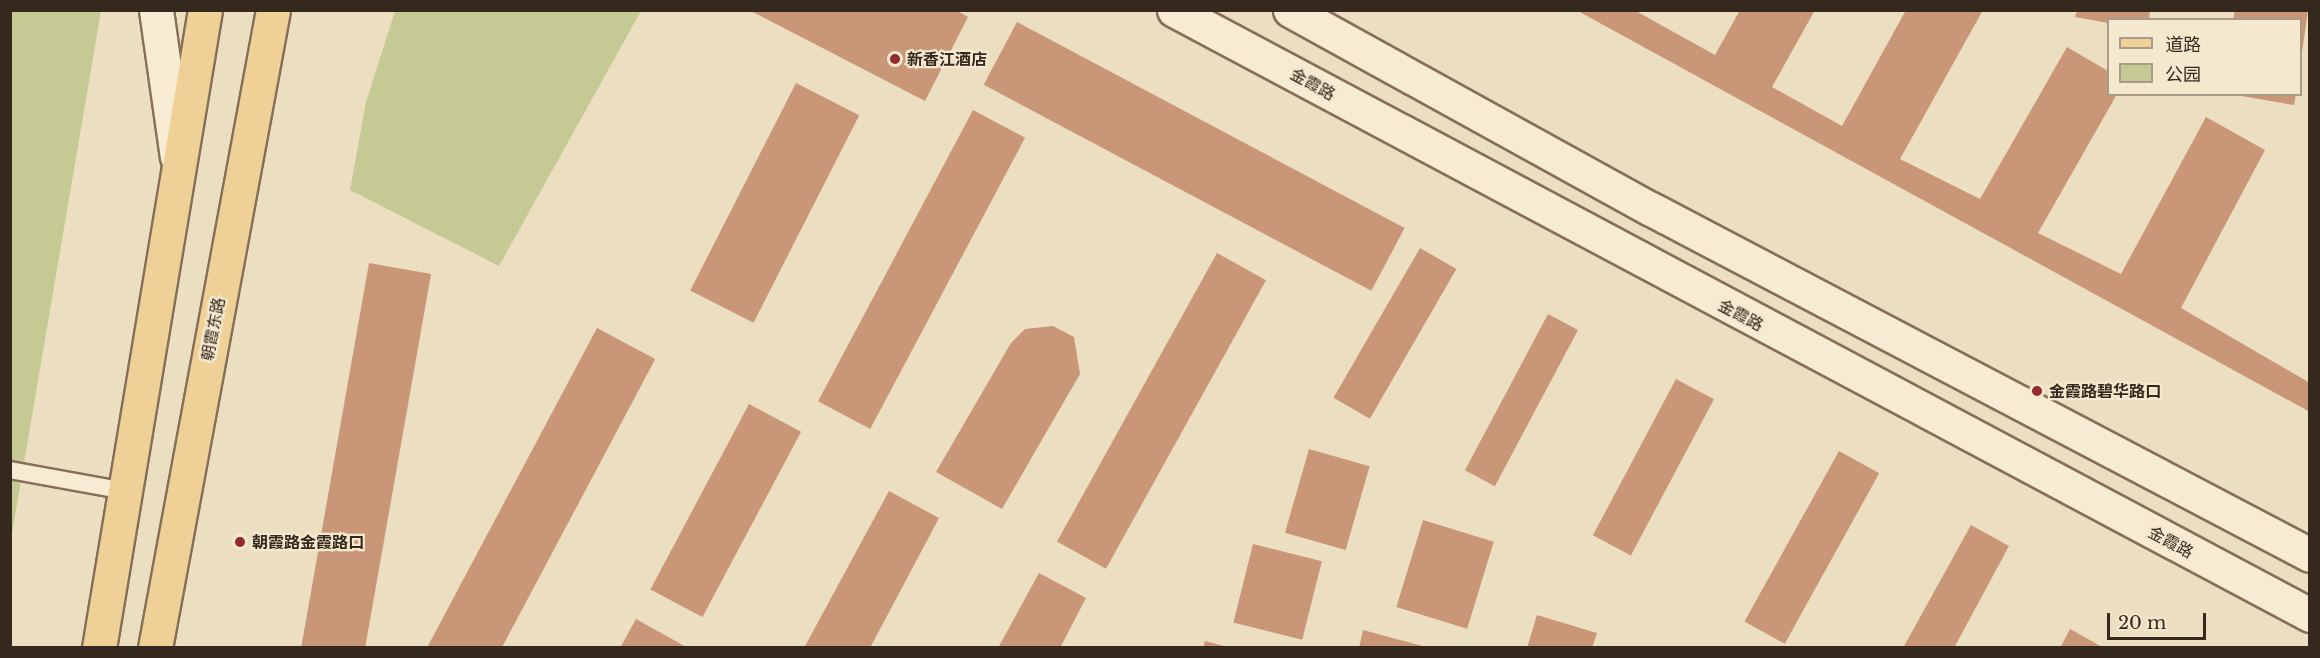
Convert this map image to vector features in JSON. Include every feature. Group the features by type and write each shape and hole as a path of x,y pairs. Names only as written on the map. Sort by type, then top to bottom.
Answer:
{"main road":[{"path":"156,10 178,166"},
{"path":"99,648 205,10"},
{"name":"金霞路","path":"1174,10 2310,615"},
{"path":"1290,10 1650,208 2310,555"},
{"name":"朝霞东路","path":"155,648 276,15"}],"lane":[{"path":"10,470 124,491"}],"green space":[{"path":"11,11 101,11 11,539"},
{"path":"395,11 641,11 499,266 350,190 366,102"}],"building":[{"name":"新香江酒店","path":"749,10 956,10 968,17 925,101"},
{"path":"1576,10 1634,10 1715,55 1740,10 1815,10 1772,87 1842,126 1906,10 1983,10 1900,159 1980,199 2067,47 2107,70 2107,96 2116,96 2038,233 2121,274 2206,117 2265,150 2181,308 2310,383 2310,412"},
{"path":"2077,10 2150,10 2149,18 2107,18 2107,23 2075,17"},
{"path":"2235,10 2308,10 2302,53 2302,18 2233,18"},
{"path":"1017,22 1405,228 1371,291 984,85"},
{"path":"796,83 859,115 753,323 690,291"},
{"path":"2242,96 2296,96 2294,105"},
{"path":"973,110 1025,138 870,429 818,401"},
{"path":"1420,248 1456,269 1370,419 1334,398"},
{"path":"1217,253 1266,280 1106,569 1057,542"},
{"path":"369,263 431,274 365,648 301,648"},
{"path":"1548,314 1578,330 1495,486 1465,470"},
{"path":"1053,326 1074,337 1080,374 1002,509 936,472 1011,343 1025,329"},
{"path":"597,328 655,359 502,648 427,648"},
{"path":"1676,379 1714,399 1631,555 1593,535"},
{"path":"749,404 801,432 703,617 650,589"},
{"path":"1309,449 1370,466 1346,550 1285,533"},
{"path":"1839,451 1879,473 1785,644 1744,622"},
{"path":"889,491 939,518 870,648 804,648"},
{"path":"1423,520 1494,542 1467,629 1396,607"},
{"path":"1971,525 2009,546 1954,648 1903,648"},
{"path":"1253,544 1322,561 1302,640 1233,623"},
{"path":"1039,573 1086,598 1060,648 998,648"},
{"path":"1537,615 1597,633 1592,648 1527,648"},
{"path":"636,619 688,648 620,648"},
{"path":"2070,629 2104,648 2060,648"},
{"path":"1363,630 1426,647 1359,648"},
{"path":"1205,641 1228,647 1228,648 1203,648"}],"place":[{"name":"新香江酒店","path":"895,59"},
{"name":"金霞路碧华路口","path":"2037,391"},
{"name":"朝霞路金霞路口","path":"240,542"}]}
